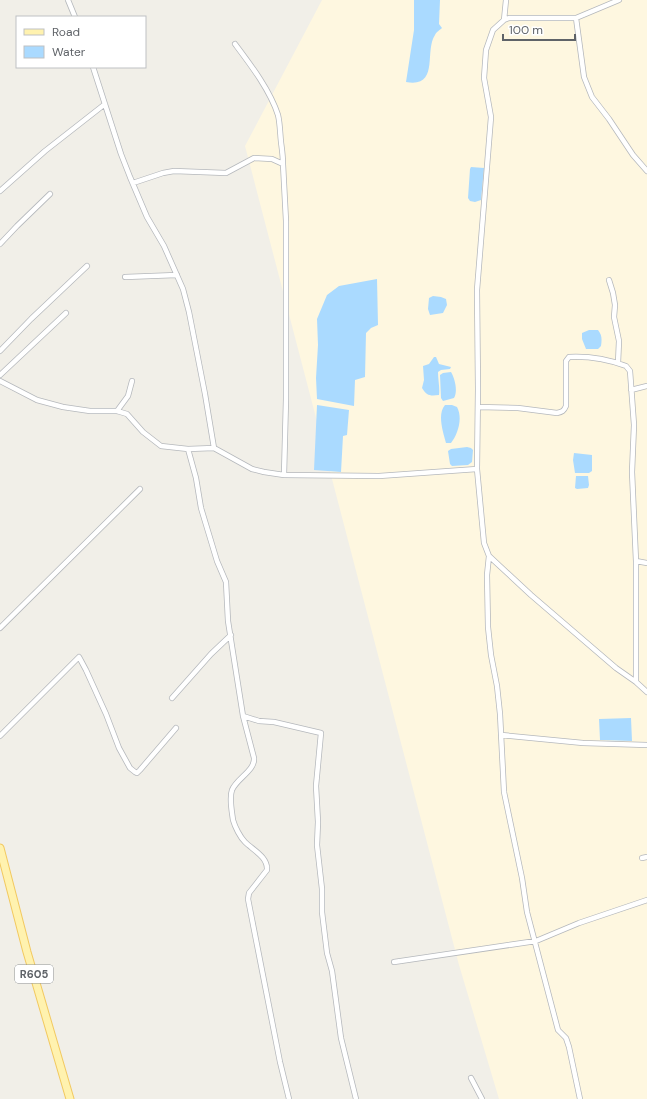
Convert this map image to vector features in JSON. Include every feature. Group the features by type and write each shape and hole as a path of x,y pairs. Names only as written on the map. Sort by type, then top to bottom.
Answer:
{"main road":[{"name":"R605","path":"0,848 27,952 70,1099"}],"street":[{"path":"68,0 75,16"},
{"path":"504,20 506,0"},
{"path":"619,0 576,18 509,18 504,20 493,30 486,50 484,78 491,117 477,290 477,469 484,543 489,556 537,600 616,668 647,692"},
{"path":"576,18 584,77 592,97 633,155 647,171"},
{"path":"235,44 261,81 275,106 279,123 283,156 286,221 286,399 284,475"},
{"path":"93,68 121,154 147,217 164,246 183,289 189,312 214,448"},
{"path":"0,191 46,151 105,104"},
{"path":"134,183 174,170 226,173 254,158 272,159 283,164"},
{"path":"0,244 50,194"},
{"path":"0,351 31,319 87,266"},
{"path":"125,277 178,275"},
{"path":"610,280 615,305 614,317 619,341 618,363"},
{"path":"0,375 66,313"},
{"path":"478,406 518,408 557,413 561,412 566,406 566,360 569,357 581,356 603,359 626,366 630,371 634,425 632,472 636,562 636,682"},
{"path":"0,381 37,400 90,411 117,411 127,414 143,432 161,446 214,448 252,469 264,472 284,475 379,476 477,469"},
{"path":"117,411 128,396 132,381"},
{"path":"631,390 647,386"},
{"path":"188,448 196,478 201,508 217,561 226,582 227,609 243,716 255,763 232,790 232,808 234,822 244,841 260,855 267,866 267,870 249,893 248,899 280,1062 289,1099"},
{"path":"0,628 140,489"},
{"path":"489,556 487,574 488,627 497,693 504,792 522,878 527,912 536,941 558,1030 566,1038 569,1047 580,1099"},
{"path":"636,562 647,563"},
{"path":"172,698 211,654 231,635"},
{"path":"0,736 79,657 106,714 120,748 130,768 135,772 140,770 176,728"},
{"path":"243,716 259,721 274,722 322,733 316,786 318,822 317,845 322,889 322,912 341,1038 356,1099"},
{"path":"501,735 582,743 647,745"},
{"path":"394,962 536,941 579,923 647,900"},
{"path":"471,1078 482,1099"}],"shaded area":[{"path":"322,0 647,0 647,1099 499,1099 459,965 245,146"}],"water":[{"path":"414,0 440,0 439,24 442,28 437,32 432,42 427,74 423,79 417,82 406,82 414,30"},
{"path":"471,167 484,168 481,200 475,202 470,201 468,198"},
{"path":"377,279 378,325 371,328 366,333 365,377 355,380 354,406 317,399 317,319 327,295 339,286"},
{"path":"433,296 446,299 447,305 443,313 430,315 428,309 429,298"},
{"path":"589,330 598,330 600,334 602,339 601,346 598,349 586,349 582,339 582,333"},
{"path":"434,357 436,357 439,364 451,367 450,369 441,370 438,372 439,395 429,395 422,388 424,380 423,366 429,364"},
{"path":"451,372 456,385 456,392 454,398 443,401 441,398 440,375"},
{"path":"317,405 349,410 347,435 343,436 341,472 314,470"},
{"path":"445,405 457,407 460,416 458,431 451,443 446,443 441,423 441,413"},
{"path":"467,447 473,450 472,462 468,465 452,466 450,464 448,451 451,449"},
{"path":"574,453 592,455 592,471 589,473 575,473 573,460"},
{"path":"576,476 588,476 588,488 575,488"},
{"path":"631,718 632,741 600,740 599,719"}]}
